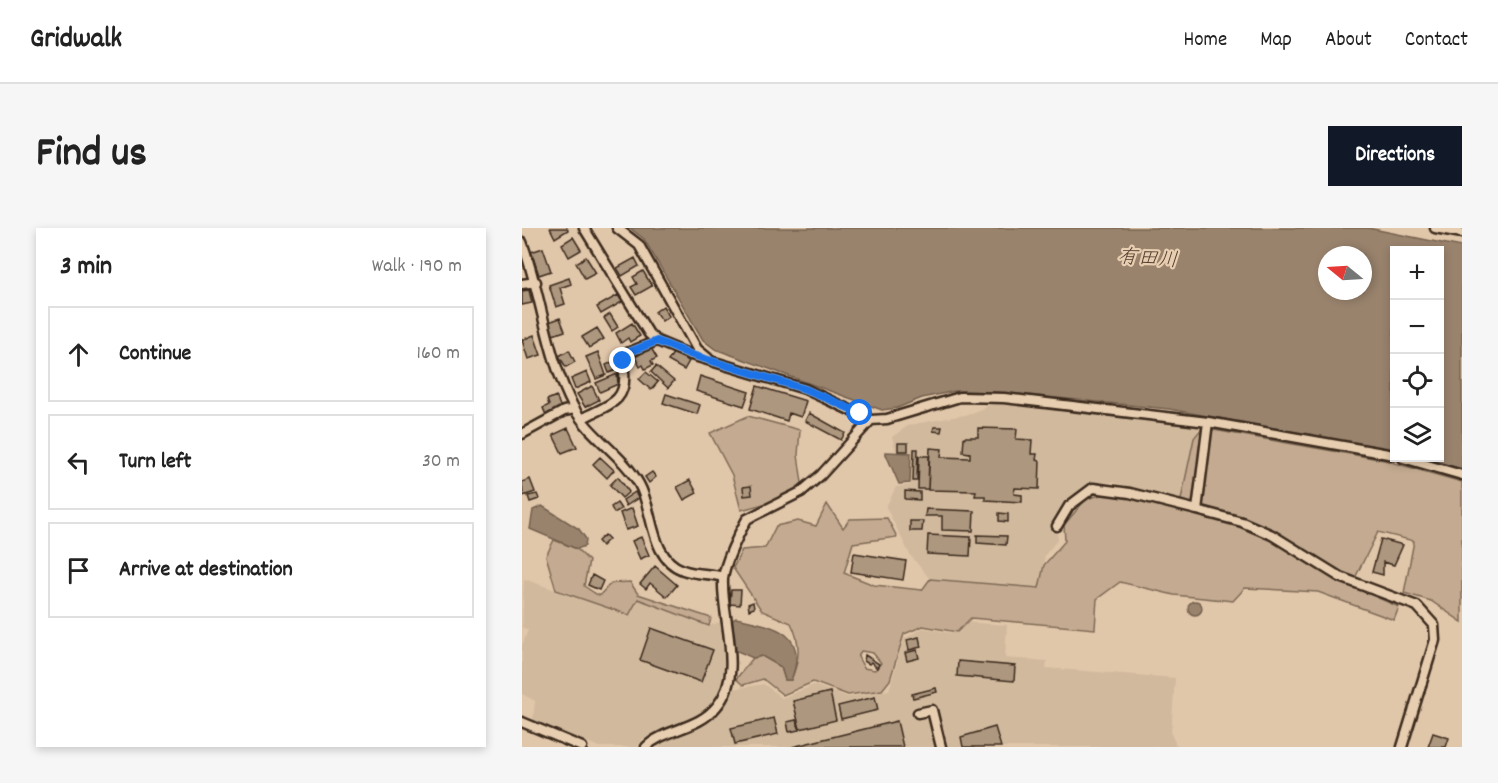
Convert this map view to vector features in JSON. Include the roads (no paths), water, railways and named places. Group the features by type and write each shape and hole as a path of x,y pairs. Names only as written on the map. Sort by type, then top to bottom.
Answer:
{"street":[{"path":"584,228 649,334 657,341 805,389 870,420 887,419 960,397 1004,398 1208,422 1390,454"},
{"path":"616,228 639,245 697,349 709,359"},
{"path":"1435,228 1462,233"},
{"path":"522,242 536,282 547,338 575,409 590,431 641,486 653,530 665,557 683,570 723,577"},
{"path":"522,284 536,282"},
{"path":"583,418 619,399 624,393 623,361 627,353 657,341"},
{"path":"522,434 564,411 575,409"},
{"path":"646,747 706,719 720,704 727,686 730,661 724,613 723,577 747,519 801,492 821,475 870,420"},
{"path":"1197,510 1208,422"},
{"path":"1417,462 1462,475"},
{"path":"1057,526 1070,506 1094,488 1130,492 1242,522 1272,535 1340,577 1418,606 1434,626 1434,640 1402,747"},
{"path":"918,712 932,710 941,747"},
{"path":"522,722 582,747"}],"water":[{"name":"有田川","path":"630,228 1368,228 1462,247 1462,469 1436,462 1444,462 1444,246 1390,246 1390,449 1169,409 995,392 955,391 922,398 897,408 882,410 715,349 703,340 644,239"},
{"path":"885,452 911,453 910,483 899,484"},
{"path":"542,506 579,529 586,539 585,546 577,549 530,529 533,510"},
{"path":"1192,601 1198,601 1202,608 1198,615 1192,615 1188,611 1188,605"},
{"path":"736,618 775,628 792,641 796,651 796,664 791,680 785,680 781,667 762,656 753,658 735,650 731,621"}]}
